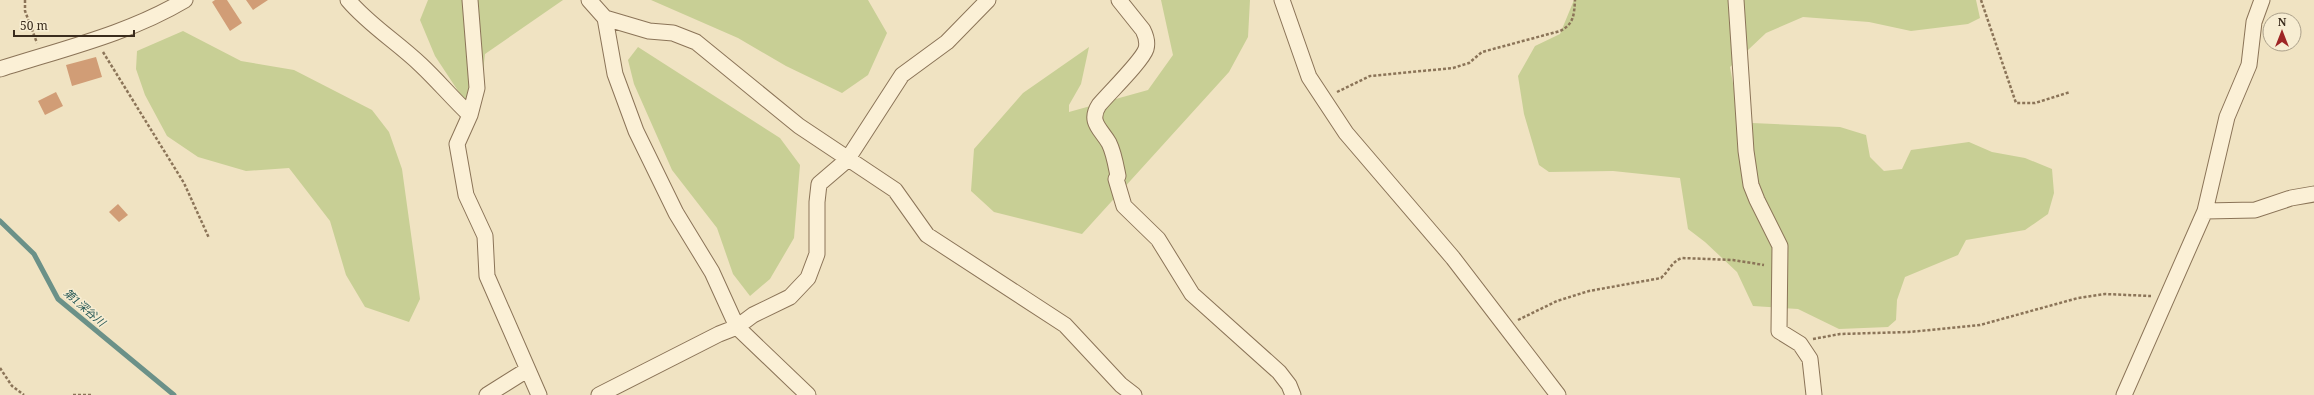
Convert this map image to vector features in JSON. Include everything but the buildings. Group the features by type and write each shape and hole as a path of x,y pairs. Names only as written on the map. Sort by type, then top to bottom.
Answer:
{"street":[{"path":"0,68 96,39 164,12 184,0"},
{"path":"348,0 359,13 422,65 443,89 470,115"},
{"path":"470,0 476,88 470,115 456,144 466,195 485,236 487,276 539,395"},
{"path":"589,0 605,18 615,74 636,130 676,213 712,272 737,327 808,395"},
{"path":"599,395 719,334 737,327 753,315 790,297 808,278 817,254 817,202 819,184 847,160 902,75 947,42 988,0"},
{"path":"1119,0 1146,35 1146,49 1095,110 1094,121 1111,148 1118,176 1116,179 1124,206 1158,239 1192,294 1279,372 1289,385 1293,395"},
{"path":"1282,0 1309,77 1346,133 1453,258 1506,325 1558,395"},
{"path":"1736,0 1746,151 1751,185 1780,246 1779,331 1800,344 1810,359 1814,395"},
{"path":"2124,395 2205,211 2227,117 2249,65 2254,22 2262,0"},
{"path":"605,18 649,31 673,33 696,42 799,126 847,160 895,190 927,235 1065,325 1121,385 1134,395"},
{"path":"2205,211 2255,210 2291,198 2314,194"},
{"path":"487,395 527,370"}],"path":[{"path":"25,0 25,11 36,35 40,56"},
{"path":"1324,98 1370,76 1453,68 1469,62 1482,52 1560,31 1568,27 1574,18 1575,0"},
{"path":"1981,0 2016,103 2035,103 2070,92"},
{"path":"96,39 184,183 209,238"},
{"path":"1506,325 1564,298 1589,291 1661,278 1668,272 1675,260 1682,258 1733,260 1779,266"},
{"path":"1800,344 1819,337 1840,334 1909,332 1980,325 2084,297 2105,294 2168,296"},
{"path":"0,368 12,386 24,395"},
{"path":"73,395 91,395"}],"green space":[{"path":"428,0 563,0 485,54 482,80 468,106 435,56 420,20"},
{"path":"651,0 868,0 887,33 868,75 842,93 786,66 738,38"},
{"path":"1161,0 1250,0 1248,37 1229,72 1082,234 994,212 971,191 974,149 1023,93 1089,47 1081,84 1069,105 1069,112 1148,90 1173,55"},
{"path":"1574,0 1976,0 1980,18 1968,24 1911,31 1869,22 1803,17 1766,33 1730,67 1739,117 1752,123 1840,127 1866,135 1870,157 1884,171 1902,169 1911,150 1969,142 1992,152 2025,158 2052,169 2054,193 2048,214 2025,230 1966,240 1958,255 1905,277 1897,300 1896,320 1888,327 1839,329 1798,309 1753,306 1737,272 1705,242 1688,229 1680,178 1613,171 1549,172 1539,165 1524,114 1518,76 1535,46 1560,34"},
{"path":"183,31 241,61 294,70 372,110 389,132 402,169 420,299 409,322 365,307 346,275 330,221 289,168 246,171 198,157 167,136 145,95 136,69 137,51"},
{"path":"638,47 780,138 800,165 794,238 770,279 750,296 733,274 717,228 672,170 634,84 628,60"}],"waterway":[{"name":"第1深谷川","path":"0,221 34,254 58,299 174,395"}]}
